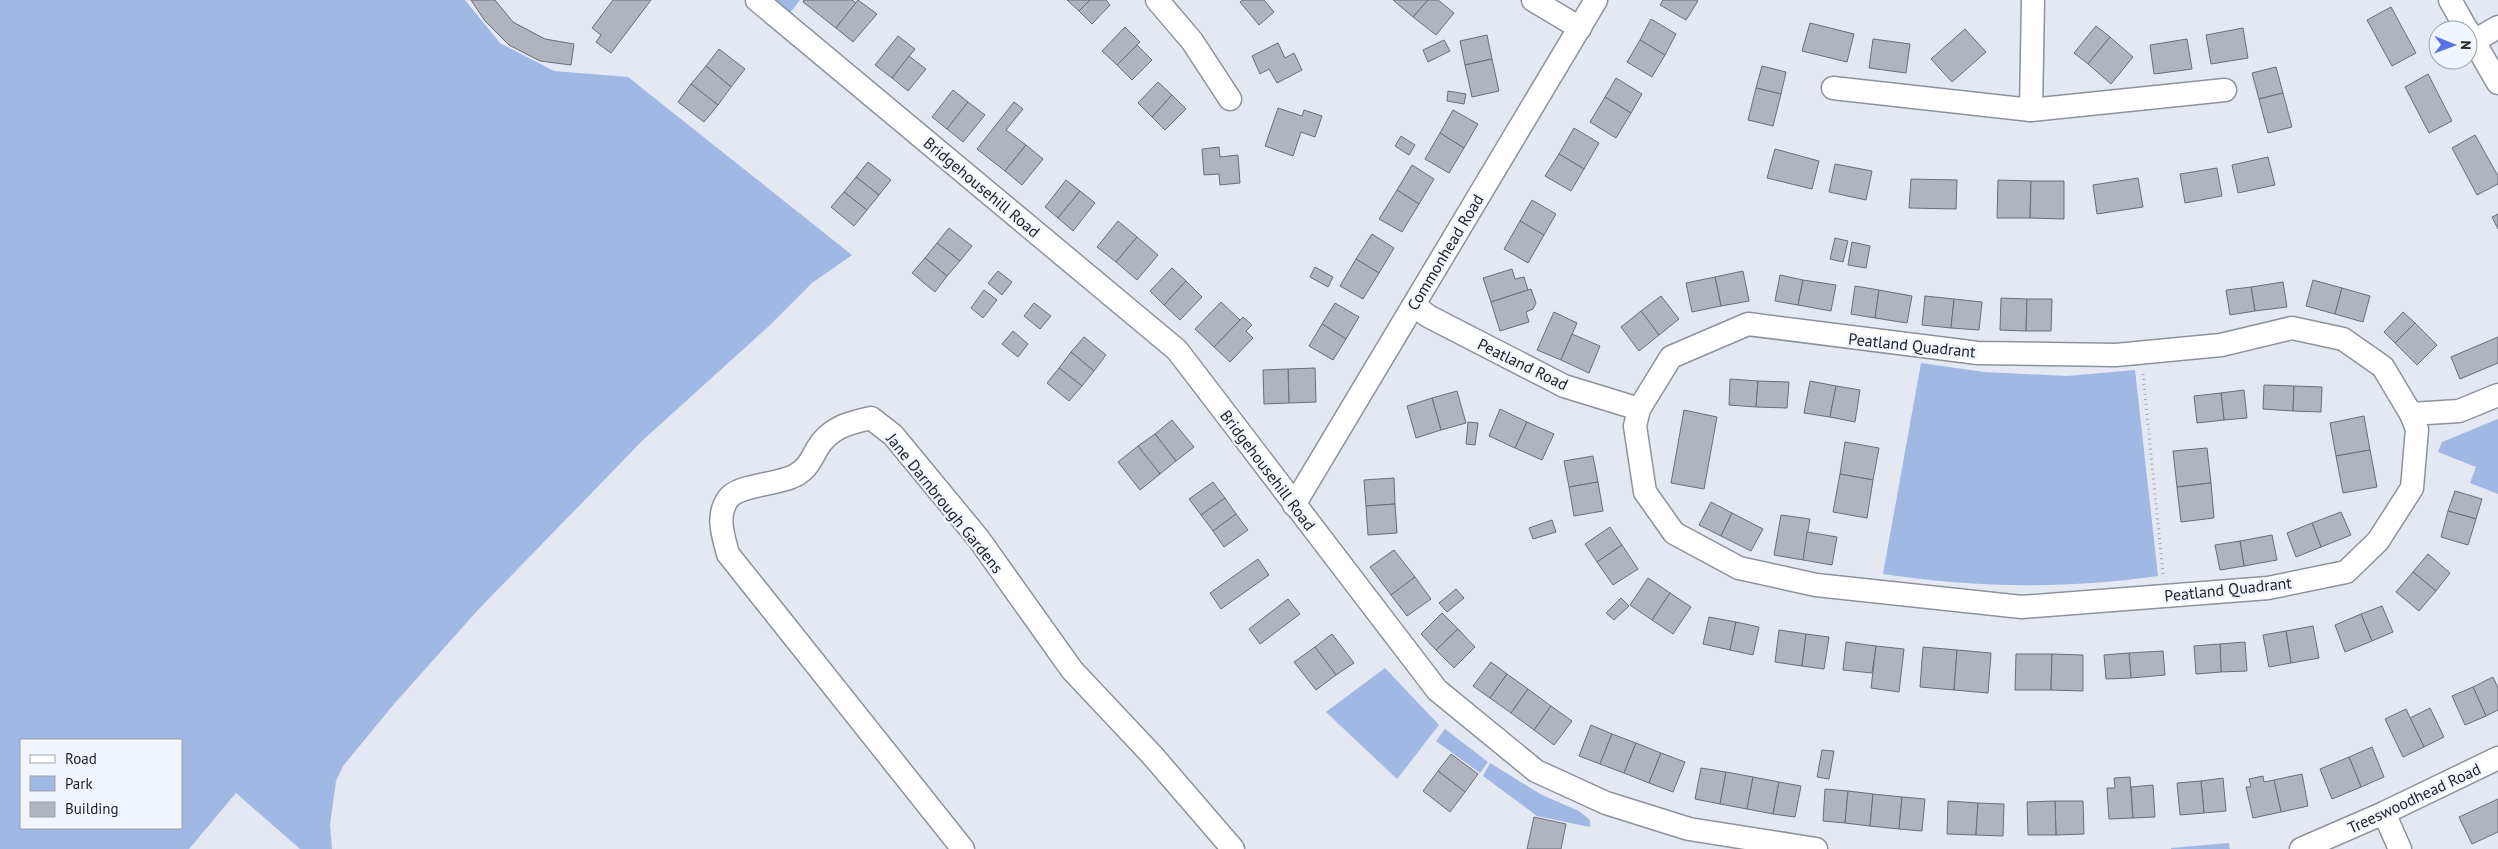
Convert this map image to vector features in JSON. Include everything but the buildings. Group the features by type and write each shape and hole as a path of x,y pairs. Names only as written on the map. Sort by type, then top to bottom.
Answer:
{"street":[{"name":"Bridgehousehill Road","path":"757,0 1177,350 1437,690 1536,771 1606,803 1689,829 1816,849"},
{"path":"1157,0 1192,40 1230,99"},
{"path":"1533,0 1580,28"},
{"name":"Commonhead Road","path":"1294,505 1596,0"},
{"path":"2031,110 2033,0"},
{"path":"2450,0 2462,20"},
{"path":"2478,32 2498,26"},
{"path":"2478,48 2498,83"},
{"path":"1832,88 2031,110 2225,90"},
{"name":"Peatland Road","path":"1414,305 1428,316 1564,386 1639,409"},
{"name":"Peatland Quadrant","path":"1748,324 1978,353 2116,355 2221,345 2292,328 2343,339 2383,367 2411,414 2417,429 2412,488 2378,541 2346,572 2268,588 2022,607 1816,585 1739,568 1674,533 1645,492 1635,426 1639,409 1671,357 1748,324"},
{"path":"2411,414 2459,410 2498,395"},
{"name":"Jane Darnbrough Gardens","path":"963,849 728,554 720,528 722,507 729,496 747,489 796,476 809,464 830,432 847,423 871,418 893,435 978,538 1072,670 1152,755 1233,849"},
{"name":"Treeswoodhead Road","path":"2301,849 2384,814 2498,758"},
{"path":"2384,814 2400,849"}],"path":[{"path":"2140,353 2165,596"}],"green space":[{"path":"0,0 465,0 500,43 554,71 628,77 852,255 812,283 769,326 643,440 477,611 394,704 343,766 336,781 330,825 332,849 300,849 236,793 189,849 0,849"},
{"path":"766,0 800,0 786,18"},
{"path":"1921,363 1984,372 2067,376 2135,370 2158,576 2089,583 2020,585 1952,582 1883,574"},
{"path":"2498,419 2498,494 2470,483 2476,467 2438,452 2442,442"},
{"path":"1385,668 1439,725 1397,779 1326,712"},
{"path":"1445,729 1488,762 1480,773 1436,741"},
{"path":"1490,763 1542,795 1579,811 1590,820 1590,827 1537,816 1483,776"},
{"path":"2229,843 2230,849 2171,849 2171,848"}]}
